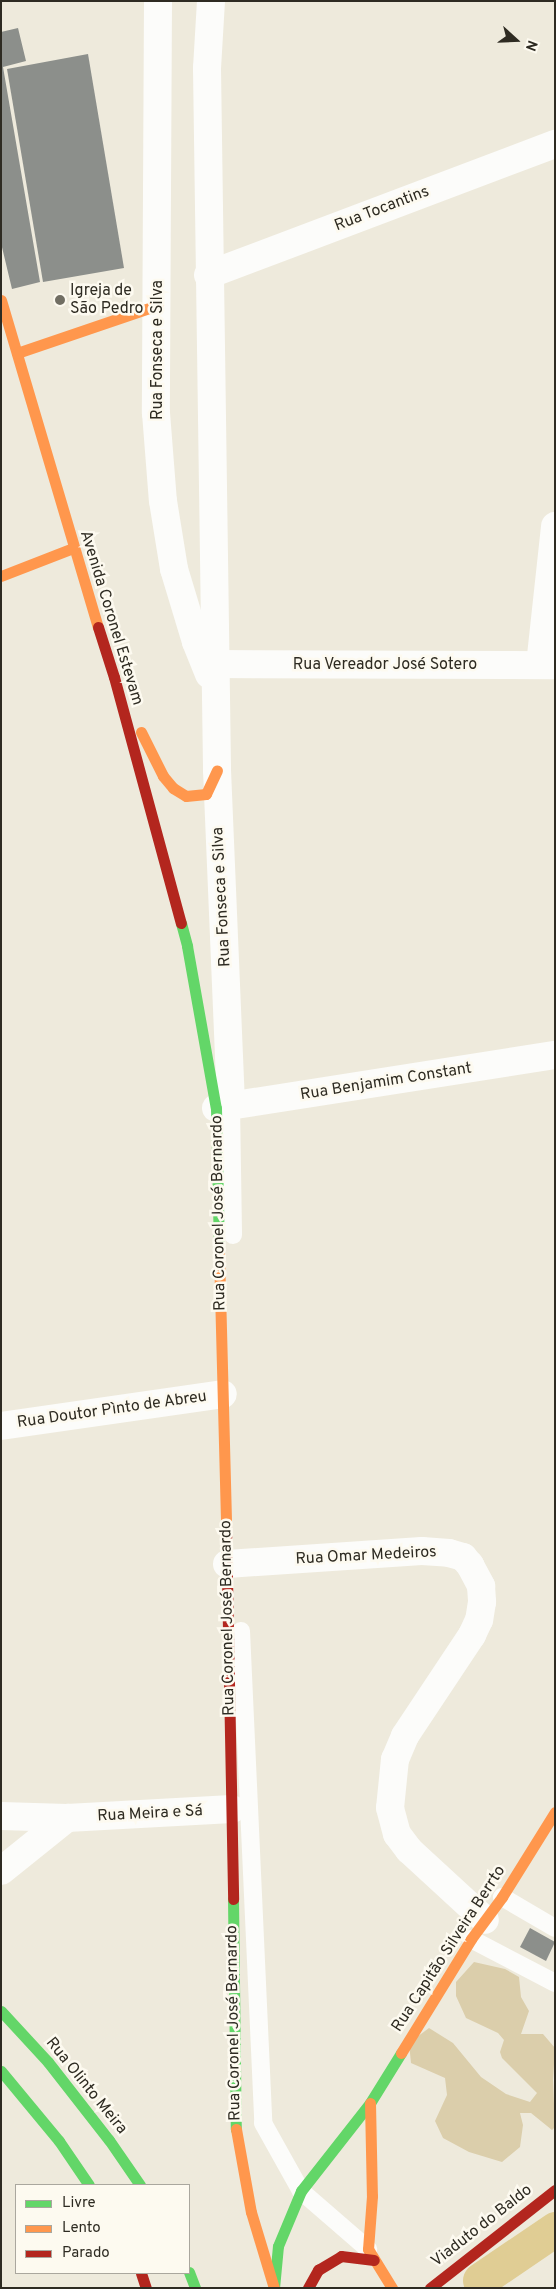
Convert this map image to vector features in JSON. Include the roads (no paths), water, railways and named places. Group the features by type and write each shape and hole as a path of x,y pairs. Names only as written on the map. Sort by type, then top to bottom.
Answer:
{"main road":[{"name":"Avenida Coronel Estevam","path":"1,300 9,357 114,677 187,946"},
{"path":"9,357 158,305"},
{"path":"1,576 73,548"},
{"path":"114,677 163,776 173,788 186,796 206,794 217,770"},
{"name":"Rua Coronel José Bernardo","path":"187,946 224,1106 223,1394 232,1564 232,1809 236,2137 251,2212 274,2288"},
{"name":"Rua Capitão Silveira Berrto","path":"274,2288 278,2246 301,2191 370,2103 478,1930 502,1898 555,1812"},
{"name":"Rua Olinto Meira","path":"1,2010 48,2062 109,2140 139,2184"},
{"path":"1,2071 59,2141 88,2184"},
{"path":"370,2103 371,2255 392,2288"},
{"name":"Viaduto do Baldo","path":"430,2288 555,2190"},
{"path":"308,2288 318,2270 342,2256 371,2255"},
{"path":"141,2274 146,2288"},
{"path":"190,2274 195,2288"}],"street":[{"name":"Rua Fonseca e Silva","path":"158,1 156,413 163,500 174,569 196,642 216,677"},
{"name":"Rua Fonseca e Silva","path":"211,1 207,68 208,275 224,1106"},
{"name":"Rua Tocantins","path":"208,275 555,144"},
{"path":"548,665 555,526"},
{"name":"Rua Vereador José Sotero","path":"216,677 548,665"},
{"name":"Rua Benjamim Constant","path":"224,1106 555,1055"},
{"name":"Rua Doutor Pìnto de Abreu","path":"2,1425 223,1394"},
{"name":"Rua Omar Medeiros","path":"232,1564 422,1551 449,1553 463,1557 470,1565 481,1586 482,1602 479,1620 472,1635 405,1736 395,1759 390,1808 397,1834 478,1930"},
{"name":"Rua Meira e Sá","path":"1,1816 68,1818 232,1809"},
{"path":"1,1871 68,1818"}],"lane":[{"name":"Rua Coronel José Bernardo","path":"224,1106 232,1564 262,2123 301,2191 371,2255"},
{"path":"502,1898 555,1928"},
{"path":"478,1930 496,1952 554,1984"}],"waterway":[{"path":"480,2280 555,2229"}],"place":[{"name":"Igreja de São Pedro","path":"60,300"}]}
